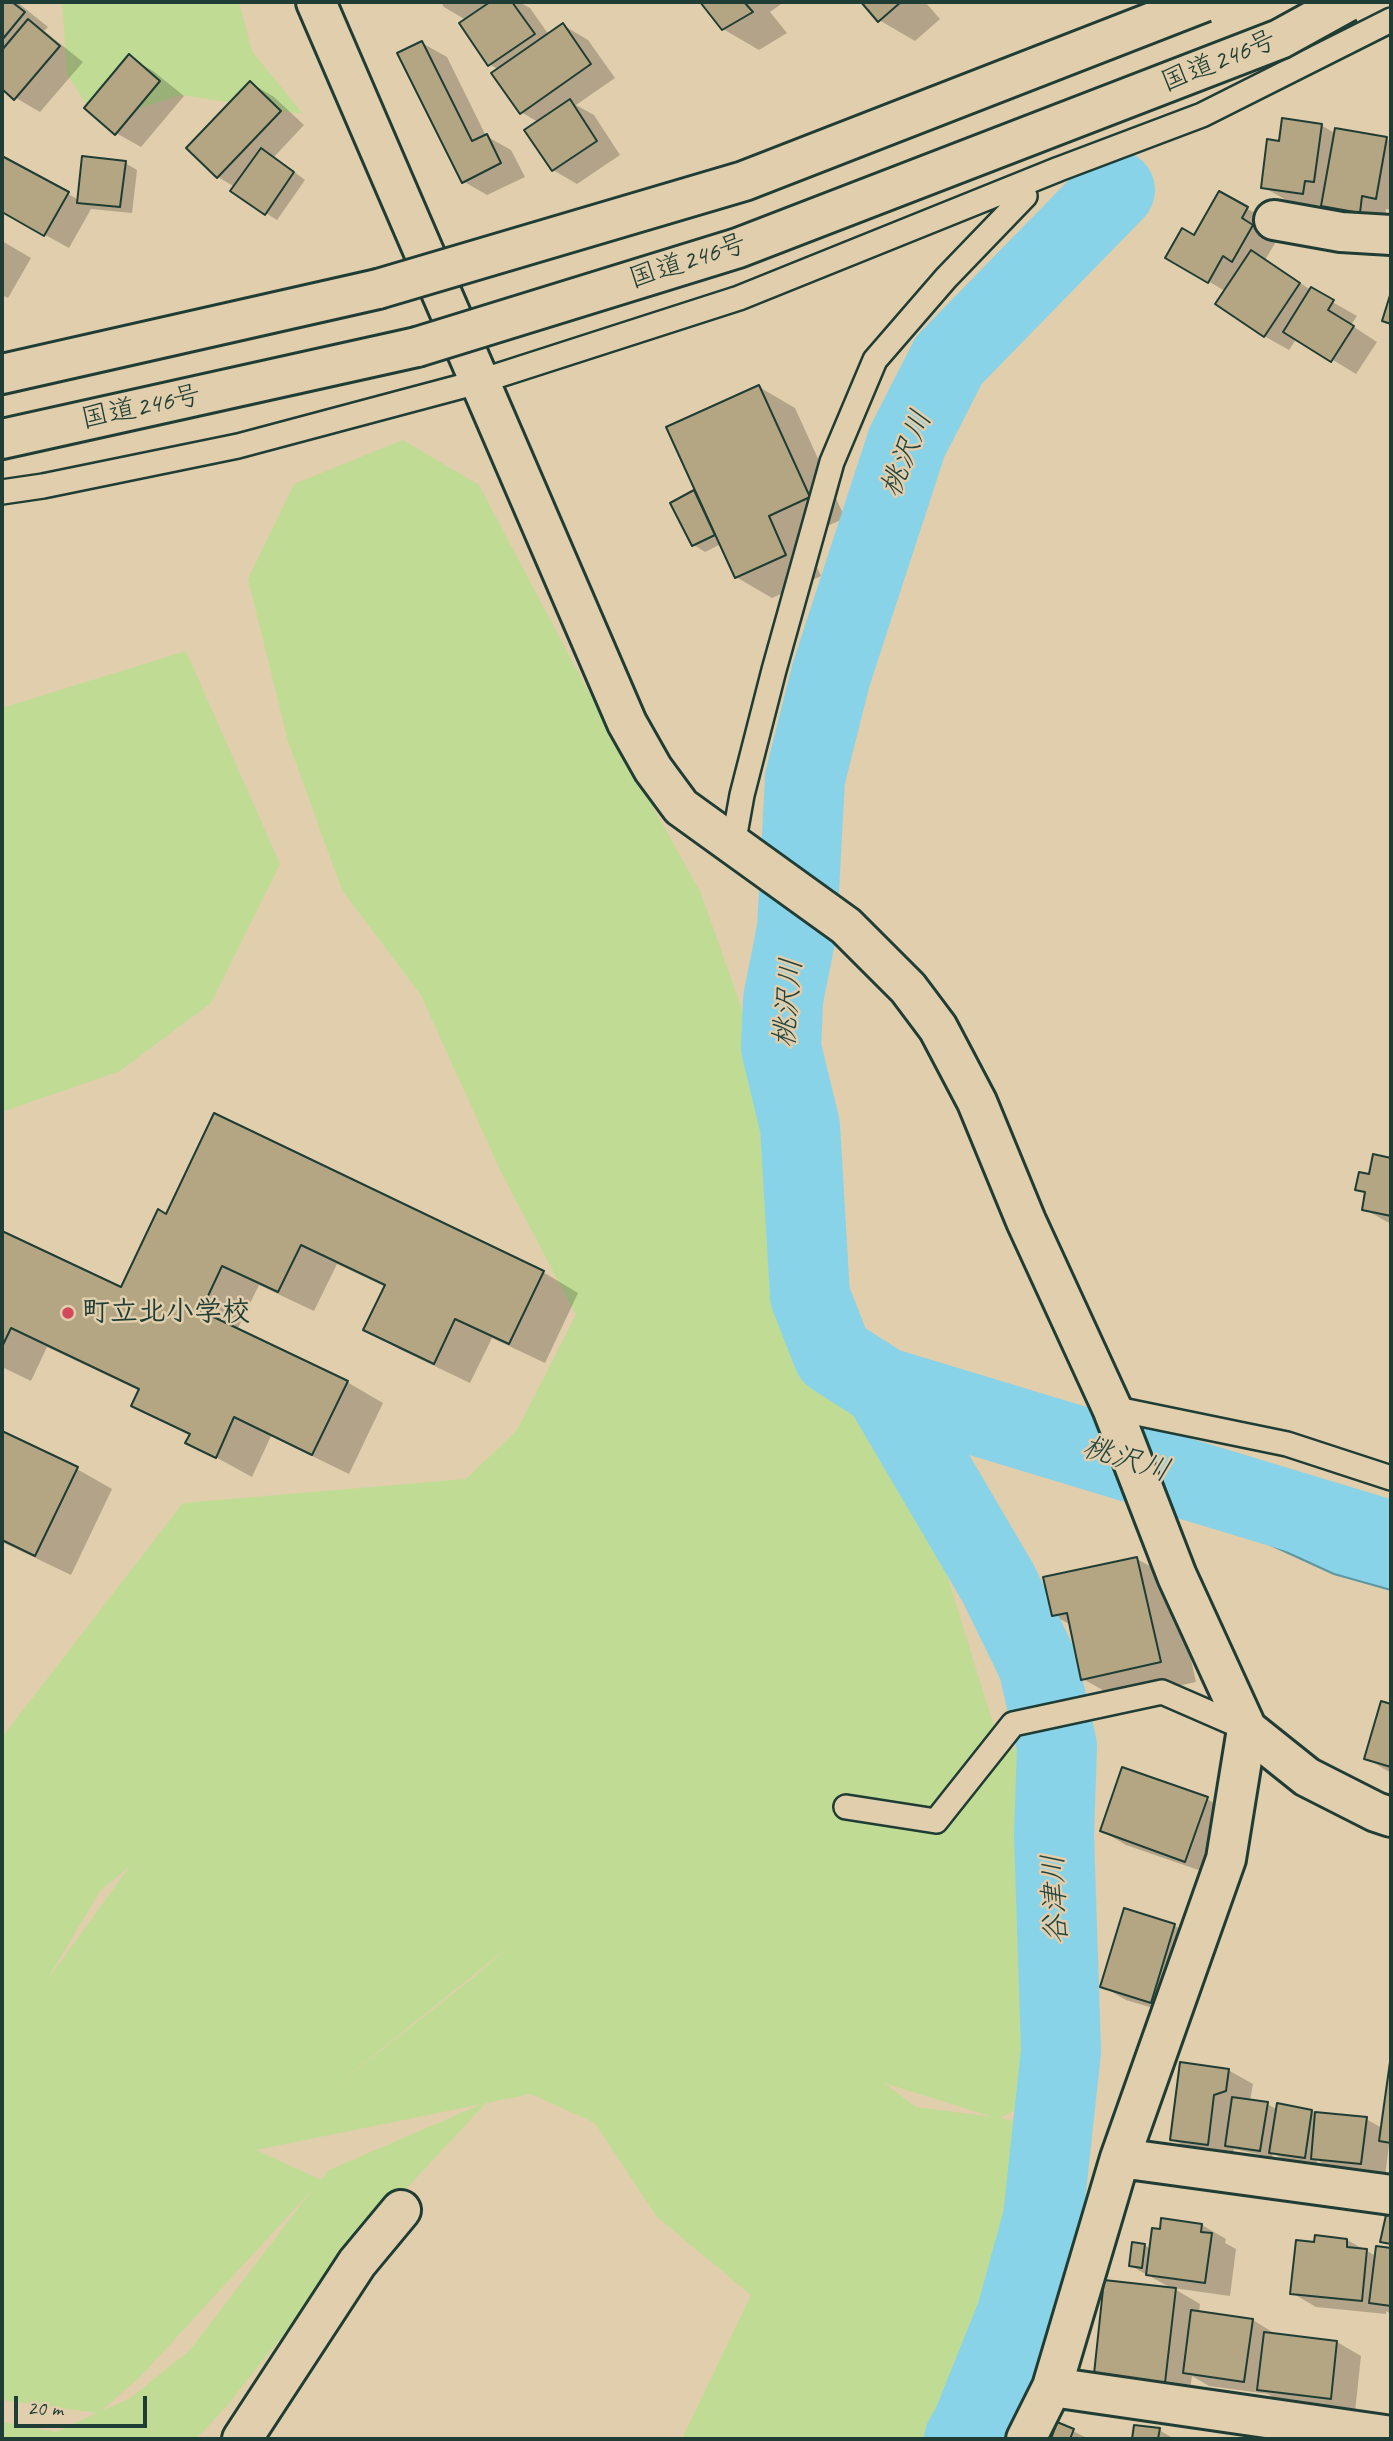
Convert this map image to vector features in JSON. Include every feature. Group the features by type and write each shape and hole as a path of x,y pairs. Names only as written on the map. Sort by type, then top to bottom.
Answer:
{"main road":[{"path":"316,2 627,723 653,769 681,807 846,926 908,988 938,1028 977,1102 1026,1221 1112,1408 1177,1576 1247,1729 1307,1777 1391,1817"},
{"path":"2,374 378,289 744,181 1205,2"},
{"name":"国道246号","path":"2,439 417,347 738,248 1280,39 1347,2"},
{"path":"1274,220 1341,232 1391,235"},
{"path":"1026,2439 1052,2387 1120,2158 1226,1859 1247,1729"},
{"path":"1120,2158 1391,2195"},
{"path":"242,2439 357,2263 401,2210"},
{"path":"1052,2387 1391,2436"}],"lane":[{"path":"2,492 238,446 478,382 740,298 1059,169 1202,115 1391,20"},
{"path":"742,851 742,795 774,670 832,462 875,360 946,278 1025,196"},
{"path":"1112,1408 1287,1444 1391,1478"},
{"path":"846,1807 936,1821 1013,1724 1162,1692 1247,1729"}],"green space":[{"path":"62,2 239,2 252,51 303,114 182,95 97,121 67,74"},
{"path":"403,440 479,485 581,678 701,893 754,1044 802,1168 783,1311 912,1463 1003,1755 1022,1743 1032,1926 1026,2104 1000,2118 1014,2121 1024,2170 1008,2335 950,2439 682,2439 751,2295 657,2217 595,2123 531,2094 486,2103 362,2236 226,2407 196,2439 2,2439 2,2422 56,2432 97,2413 2,2400 3,1736 183,1503 466,1479 517,1430 576,1315 500,1170 421,995 342,890 288,741 248,579 294,484","holes":["130,1866 47,1980 100,1891","512,1944 473,1978 323,2096","884,2083 993,2117 916,2107","482,2104 329,2170 321,2180 256,2150","313,2189 190,2350 129,2399 101,2411 140,2377"]},
{"path":"186,651 280,864 211,1003 120,1071 2,1112 2,708"}],"water":[{"path":"1184,1497 1315,1552 1391,1573 1391,1590 1334,1574 1262,1541 1185,1511"}],"building":[{"path":"2,2 12,2 25,12 2,40"},
{"path":"490,2 512,2 535,34 488,66 459,23"},
{"path":"700,2 744,2 753,12 722,30"},
{"path":"861,2 901,2 878,22"},
{"path":"28,19 60,46 14,100 2,89 2,50"},
{"path":"563,23 591,64 520,114 491,73"},
{"path":"422,41 472,141 487,134 501,163 462,183 397,53"},
{"path":"129,54 160,81 115,135 84,108"},
{"path":"250,81 281,111 217,178 186,148"},
{"path":"570,99 597,141 552,171 524,130"},
{"path":"1282,118 1322,124 1314,182 1305,181 1303,194 1261,188 1267,139 1279,141"},
{"path":"1335,128 1387,137 1376,199 1362,196 1360,213 1321,206"},
{"path":"261,148 294,172 265,215 230,191"},
{"path":"2,156 69,192 44,236 2,212"},
{"path":"82,156 126,161 120,207 77,203"},
{"path":"1219,191 1248,207 1242,218 1253,225 1232,262 1223,256 1208,283 1165,258 1182,228 1194,235"},
{"path":"1251,250 1300,283 1264,337 1215,304"},
{"path":"1311,287 1334,300 1328,310 1354,326 1331,362 1283,332"},
{"path":"1391,292 1391,324 1382,321"},
{"path":"759,385 810,497 769,516 786,555 735,578 666,427"},
{"path":"694,490 715,535 692,546 670,503"},
{"path":"214,1113 544,1271 509,1344 455,1319 434,1364 363,1330 385,1285 301,1245 278,1292 222,1266 201,1311 348,1381 312,1455 234,1417 216,1458 185,1443 190,1434 131,1406 139,1389 11,1328 2,1347 2,1231 121,1287 158,1209 166,1214"},
{"path":"1373,1154 1391,1158 1391,1216 1362,1210 1365,1192 1355,1190 1359,1172 1369,1174"},
{"path":"2,1431 78,1467 35,1556 2,1540"},
{"path":"1137,1557 1161,1662 1081,1680 1067,1613 1052,1616 1043,1577"},
{"path":"1381,1701 1391,1704 1391,1767 1364,1759"},
{"path":"1122,1767 1208,1797 1185,1862 1100,1831"},
{"path":"1124,1908 1175,1924 1151,2003 1100,1987"},
{"path":"1180,2062 1229,2069 1226,2091 1214,2095 1208,2145 1170,2140"},
{"path":"1391,2062 1391,2143 1379,2141"},
{"path":"1232,2097 1268,2102 1260,2151 1225,2146"},
{"path":"1277,2103 1312,2110 1305,2158 1269,2153"},
{"path":"1315,2112 1367,2117 1361,2164 1311,2159"},
{"path":"1386,2215 1391,2216 1391,2244 1380,2242"},
{"path":"1161,2218 1202,2224 1201,2232 1212,2233 1205,2283 1146,2275 1152,2228 1160,2229"},
{"path":"1315,2235 1347,2239 1347,2247 1367,2249 1362,2301 1290,2294 1296,2240 1314,2242"},
{"path":"1132,2242 1145,2244 1142,2268 1129,2266"},
{"path":"1376,2246 1391,2248 1391,2306 1369,2303"},
{"path":"1104,2280 1176,2288 1165,2383 1094,2374"},
{"path":"1191,2310 1253,2319 1244,2382 1183,2373"},
{"path":"1264,2332 1337,2341 1331,2399 1257,2390"},
{"path":"1057,2422 1074,2429 1070,2439 1051,2439"},
{"path":"1134,2425 1160,2428 1158,2439 1132,2439"}],"waterway":[{"name":"桃沢川","path":"1115,190 949,360 907,442 831,675 805,778 797,929 783,1000 781,1048 800,1126 810,1296 833,1355 883,1387 1391,1541"},
{"name":"谷津川","path":"883,1387 998,1583 1038,1665 1057,1746 1054,1835 1061,2051 1043,2218 1016,2316 971,2428 964,2439"}],"place":[{"name":"町立北小学校","path":"68,1313"}]}
